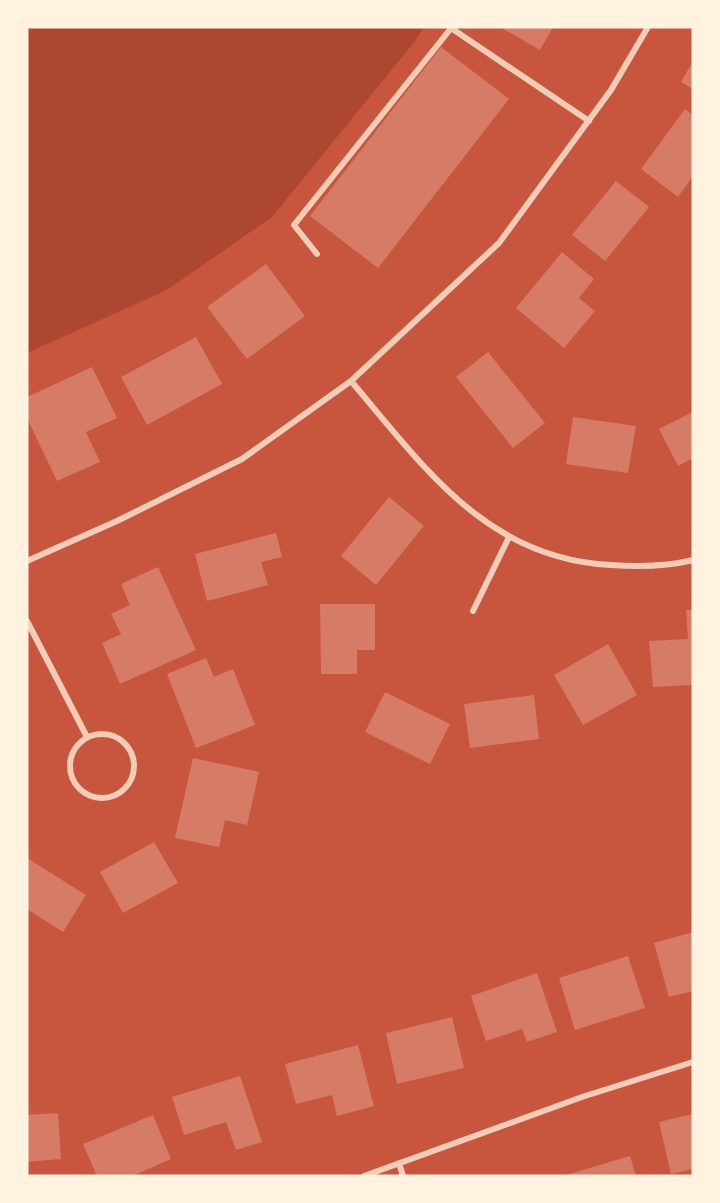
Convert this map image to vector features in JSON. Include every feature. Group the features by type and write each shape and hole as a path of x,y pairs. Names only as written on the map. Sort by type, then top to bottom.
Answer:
{"street":[{"path":"27,561 117,521 242,459 351,381 499,243 611,90 648,27"},
{"path":"317,254 294,225 452,28 588,121"},
{"path":"351,381 429,472 462,504 495,530 526,546 558,558 581,563 639,567 662,566 693,560"},
{"path":"473,611 509,537"},
{"path":"27,621 87,737"},
{"path":"109,734 119,738 128,746 135,768 126,788 117,795 106,799 84,794 70,776 71,753 87,737 109,734"},
{"path":"364,1176 582,1097 693,1062"},
{"path":"399,1163 403,1176"}],"shaded area":[{"path":"27,27 424,27 272,217 167,290 27,353"}],"building":[{"path":"500,27 553,27 540,50"},
{"path":"441,47 509,99 378,268 310,216"},
{"path":"693,61 693,89 681,82"},
{"path":"685,109 693,115 693,176 678,197 641,169"},
{"path":"616,181 649,207 605,261 572,235"},
{"path":"562,252 594,279 579,298 595,311 564,348 516,308"},
{"path":"266,264 305,316 247,359 207,307"},
{"path":"196,337 222,384 147,425 121,377"},
{"path":"488,352 545,423 513,448 456,377"},
{"path":"92,367 117,418 86,432 100,462 57,481 27,418 27,397"},
{"path":"693,412 693,458 678,466 659,429"},
{"path":"573,417 636,426 628,473 566,464"},
{"path":"389,497 424,526 376,585 341,556"},
{"path":"276,533 282,557 261,562 268,585 207,601 195,554"},
{"path":"158,567 196,650 120,684 102,643 121,634 111,614 130,605 121,584"},
{"path":"320,604 375,604 375,650 357,650 357,674 321,674"},
{"path":"686,610 693,610 693,685 653,687 649,641 688,639"},
{"path":"608,644 637,695 583,725 554,675"},
{"path":"206,658 214,677 233,669 255,725 196,748 167,674"},
{"path":"385,692 450,724 430,764 365,732"},
{"path":"534,695 539,739 470,748 464,704"},
{"path":"193,758 259,772 247,825 225,820 219,847 175,838"},
{"path":"154,842 178,883 123,913 100,872"},
{"path":"27,858 86,895 63,932 27,909"},
{"path":"693,932 693,991 669,997 654,943"},
{"path":"628,956 645,1008 575,1030 559,978"},
{"path":"537,973 557,1032 527,1042 522,1029 486,1041 471,996"},
{"path":"452,1017 464,1068 397,1084 386,1033"},
{"path":"358,1045 374,1106 337,1116 332,1095 296,1104 285,1064"},
{"path":"240,1076 262,1142 236,1150 226,1122 184,1135 172,1097"},
{"path":"58,1113 61,1159 27,1162 27,1115"},
{"path":"693,1114 693,1169 671,1174 659,1122"},
{"path":"153,1115 171,1159 132,1176 97,1176 83,1144"},
{"path":"630,1156 636,1176 566,1176 566,1175"}]}
